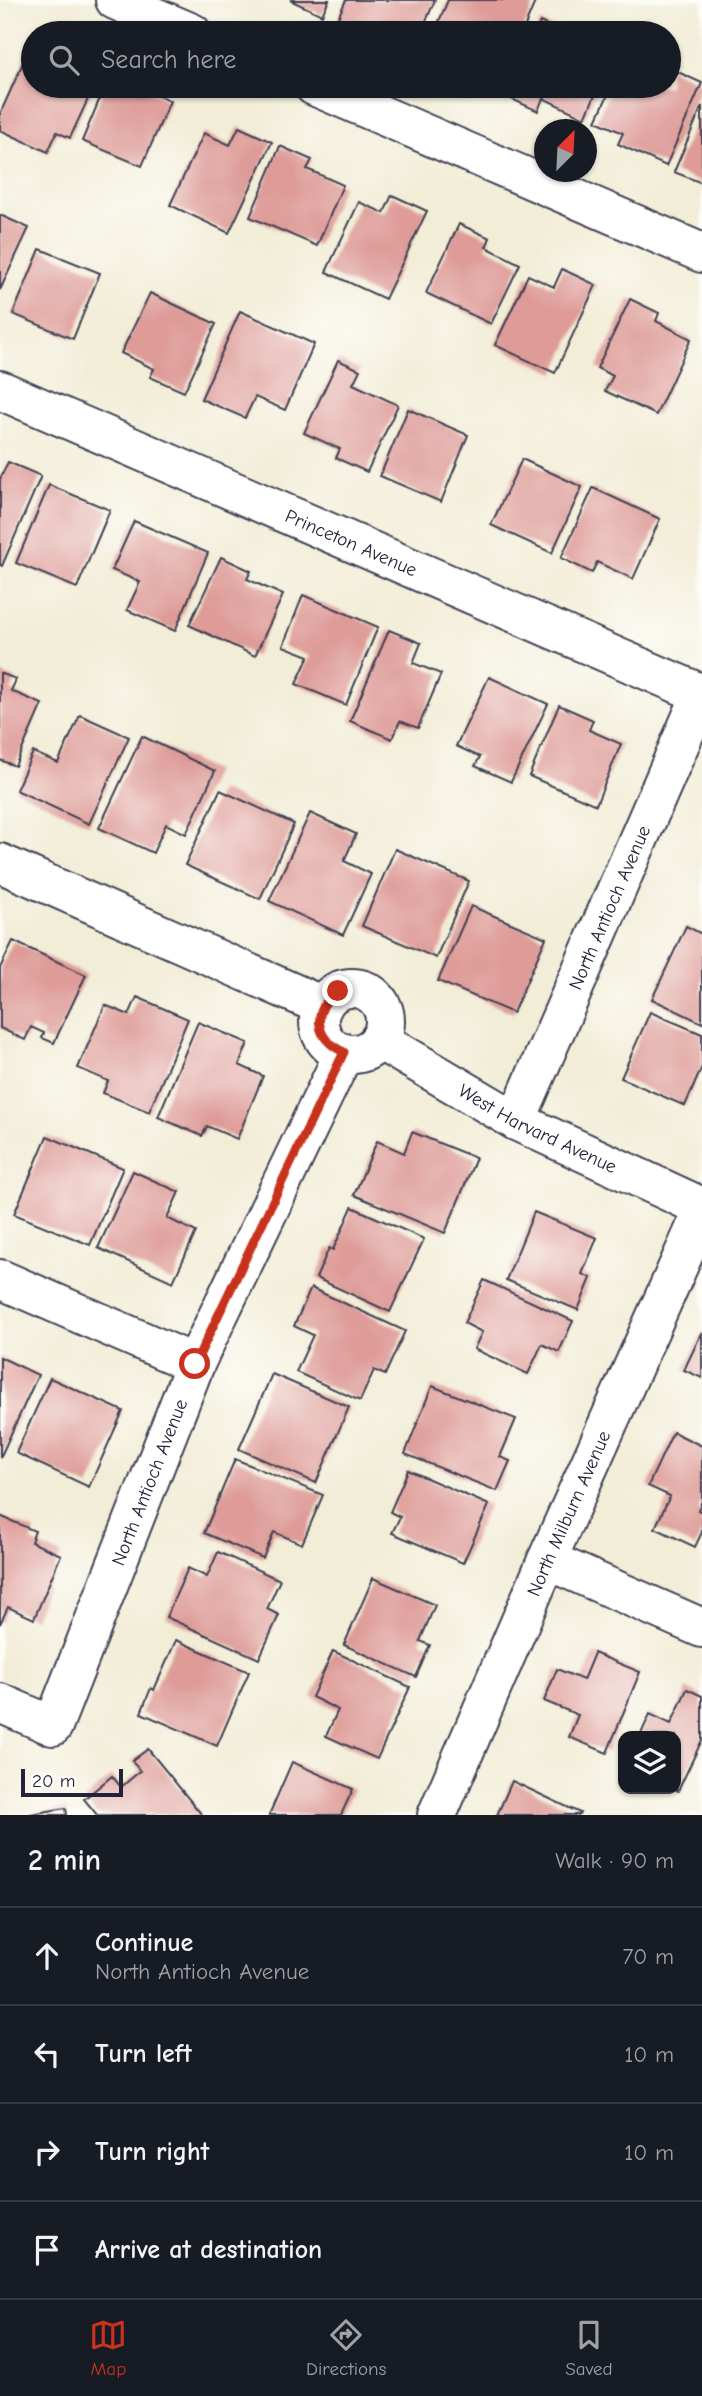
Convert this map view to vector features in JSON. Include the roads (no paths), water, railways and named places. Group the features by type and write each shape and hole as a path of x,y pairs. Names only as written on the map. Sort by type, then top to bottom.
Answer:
{"street":[{"path":"115,0 164,21"},
{"path":"342,98 702,253"},
{"name":"Princeton Avenue","path":"0,390 702,694"},
{"name":"North Antioch Avenue","path":"516,1121 702,694"},
{"path":"0,863 323,1006"},
{"path":"360,988 370,992 384,1009 384,1031 362,1046 328,1043 322,1034 320,1015 323,1006 329,997 338,991 360,988"},
{"name":"North Antioch Avenue","path":"0,1703 53,1726 195,1364 362,1046"},
{"name":"West Harvard Avenue","path":"362,1046 702,1207"},
{"name":"North Milburn Avenue","path":"437,1815 702,1213"},
{"path":"0,1279 195,1364"},
{"path":"547,1560 702,1628"}]}
